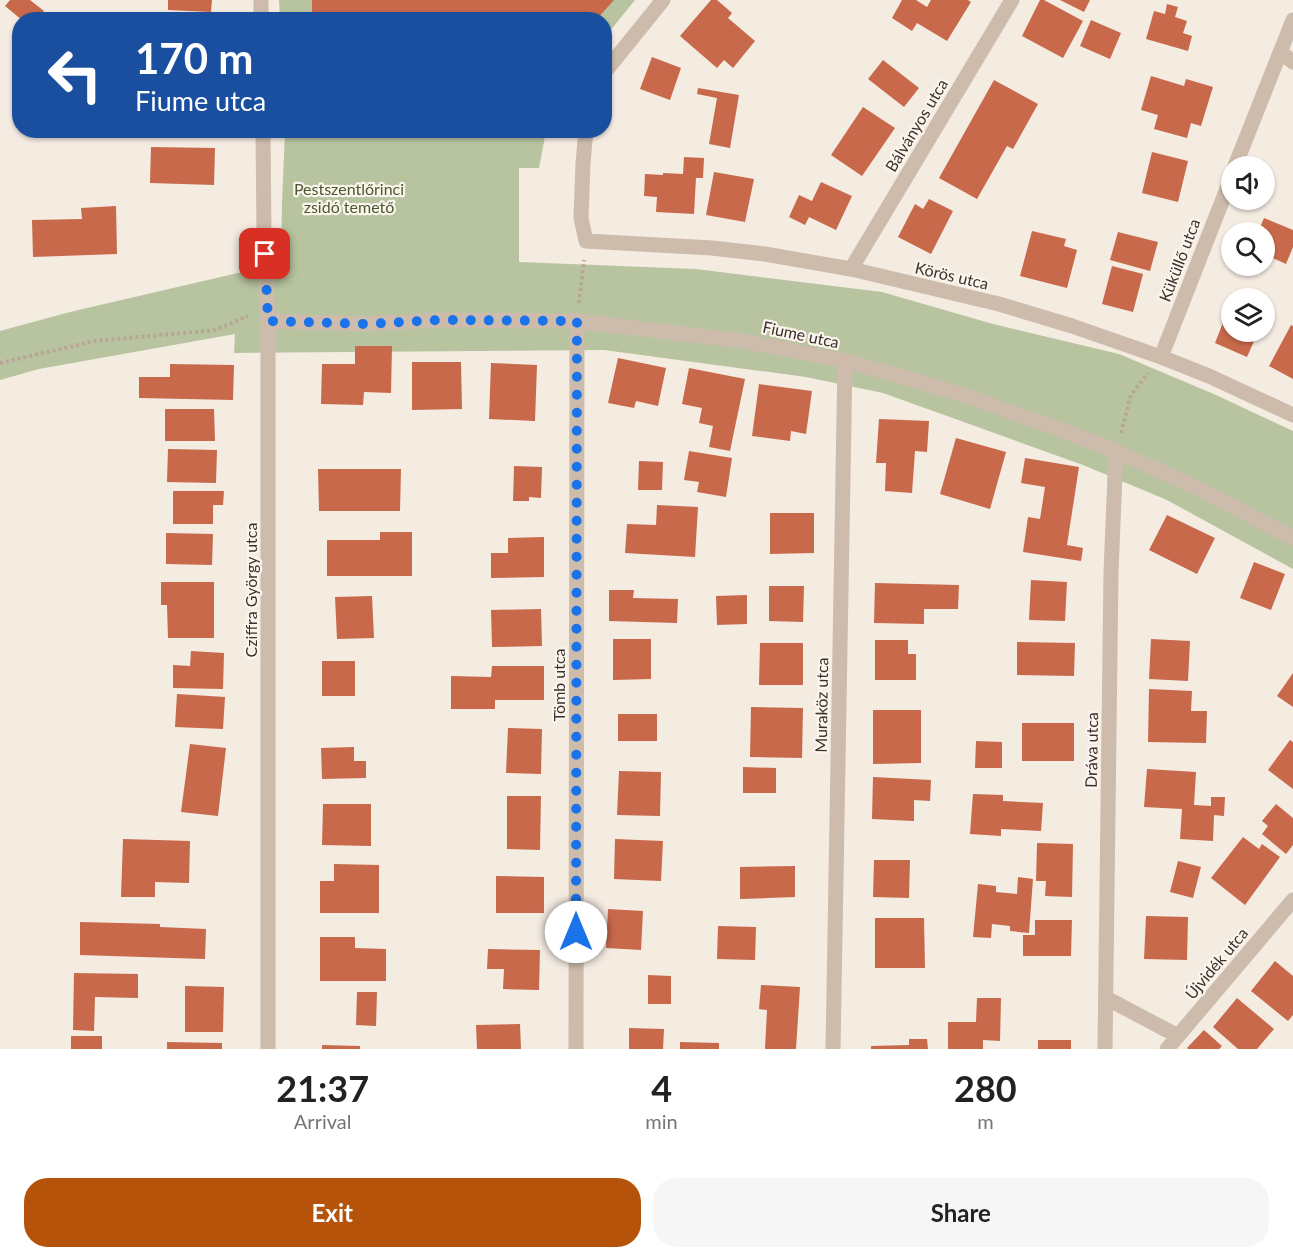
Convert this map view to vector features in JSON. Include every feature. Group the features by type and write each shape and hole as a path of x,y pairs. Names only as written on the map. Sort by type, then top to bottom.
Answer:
{"street":[{"path":"612,63 663,0"},
{"name":"Bálványos utca","path":"851,269 1012,0"},
{"path":"1239,156 1293,20"},
{"path":"1280,52 1293,62"},
{"name":"Cziffra György utca","path":"263,138 264,237 268,315 268,1049"},
{"path":"585,138 581,219 586,241"},
{"name":"Küküllő utca","path":"1161,357 1221,204"},
{"name":"Körös utca","path":"586,241 711,248 765,254 851,269 999,304 1161,357 1209,376 1293,415"},
{"name":"Fiume utca","path":"268,315 366,324 441,320 577,321 743,341 845,361 972,398 1059,429 1199,489 1293,537"},
{"name":"Tömb utca","path":"576,1049 577,321"},
{"name":"Muraköz utca","path":"833,1049 845,361"},
{"name":"Dráva utca","path":"1106,1049 1111,572 1116,452"},
{"name":"Újvidék utca","path":"1167,1049 1293,900"},
{"path":"1106,998 1178,1036"}],"path":[{"path":"577,321 586,241"},
{"path":"0,363 96,341 215,330 268,315"},
{"path":"1116,452 1131,395 1161,357"}],"green space":[{"path":"279,0 635,0 612,28 612,12 280,12"},
{"name":"Pestszentlőrinci zsidó temető","path":"285,138 545,138 539,168 519,168 519,262 696,269 882,292 993,324 1119,354 1293,431 1293,569 1167,500 1083,465 883,393 806,377 604,350 234,353 235,334 39,369 0,380 0,331 70,312 281,263"}],"building":[{"path":"10,0 30,0 44,11 12,12 5,6"},
{"path":"168,0 212,0 211,12 168,10"},
{"path":"312,0 614,0 603,12 312,12"},
{"path":"711,0 717,0 732,13 728,18 755,41 733,68 724,60 717,68 680,36"},
{"path":"902,0 916,0 927,7 931,0 968,0 971,2 947,41 917,23 912,31 892,18"},
{"path":"1040,0 1083,21 1063,58 1022,36"},
{"path":"1060,0 1090,0 1084,12"},
{"path":"1167,4 1178,7 1175,17 1187,21 1183,33 1192,36 1188,51 1146,39 1154,11 1165,14"},
{"path":"1091,20 1121,33 1110,59 1080,46"},
{"path":"652,57 681,68 670,100 640,89"},
{"path":"883,60 919,88 904,107 868,79"},
{"path":"1151,76 1184,86 1186,79 1213,87 1201,126 1191,123 1187,138 1154,129 1158,115 1141,110"},
{"path":"994,80 1038,104 1013,149 1007,146 977,199 939,178"},
{"path":"698,88 739,95 730,148 709,144 717,98 697,94"},
{"path":"863,107 895,128 862,176 831,155"},
{"path":"151,147 215,148 214,185 150,183"},
{"path":"1152,152 1188,161 1178,202 1142,193"},
{"path":"684,157 704,158 703,178 696,178 694,214 656,212 657,197 644,196 645,174 683,174"},
{"path":"714,172 754,179 745,222 706,215"},
{"path":"821,182 852,196 836,230 809,217 805,225 789,217 799,195 812,201"},
{"path":"929,199 953,211 931,254 898,237 915,204 923,209"},
{"path":"116,206 117,254 33,257 32,220 82,219 81,208"},
{"path":"1264,218 1274,222 1262,222"},
{"path":"1275,223 1293,230 1293,247 1286,264 1275,259"},
{"path":"1032,231 1066,239 1064,246 1077,250 1067,288 1020,276"},
{"path":"1118,232 1158,242 1150,271 1110,260"},
{"path":"1112,266 1143,274 1133,312 1102,304"},
{"path":"1291,325 1293,326 1293,379 1269,366"},
{"path":"1221,328 1221,342 1254,342 1247,357 1215,343"},
{"path":"355,346 392,346 391,393 364,392 363,405 321,404 322,364 355,364"},
{"path":"618,358 666,368 658,406 636,401 634,408 608,403"},
{"path":"412,362 461,362 462,409 412,410"},
{"path":"491,363 537,365 535,421 489,419"},
{"path":"170,364 234,365 233,400 139,398 139,377 170,377"},
{"path":"689,368 745,379 730,451 709,447 713,426 699,423 702,408 682,404"},
{"path":"759,384 812,391 806,434 791,431 790,441 752,436"},
{"path":"165,409 214,409 215,441 165,441"},
{"path":"879,419 929,421 927,452 915,451 912,493 885,491 886,463 876,463"},
{"path":"956,438 1006,452 990,509 940,494"},
{"path":"168,449 217,450 216,483 167,482"},
{"path":"689,451 732,458 726,497 697,492 699,482 684,480"},
{"path":"1025,458 1079,467 1067,545 1083,548 1081,561 1023,552 1028,517 1040,519 1045,487 1021,483"},
{"path":"639,461 663,462 662,490 638,490"},
{"path":"514,466 542,467 541,498 529,497 529,501 513,501"},
{"path":"318,469 401,469 400,511 319,511"},
{"path":"173,491 224,491 223,505 213,505 213,524 173,524"},
{"path":"657,505 698,507 695,557 625,553 627,524 656,525"},
{"path":"770,513 814,513 814,553 770,554"},
{"path":"1167,515 1215,538 1197,574 1149,550"},
{"path":"380,532 412,532 412,576 327,576 327,540 380,540"},
{"path":"166,533 213,534 212,565 166,564"},
{"path":"544,537 544,577 491,578 491,553 508,553 508,538"},
{"path":"1254,562 1285,574 1271,610 1240,598"},
{"path":"1031,580 1067,582 1065,621 1029,620"},
{"path":"161,582 214,582 214,638 168,638 167,605 161,605"},
{"path":"875,583 959,585 958,609 924,609 924,624 874,623"},
{"path":"769,586 804,586 803,622 769,621"},
{"path":"609,590 634,590 633,598 678,599 677,623 609,621"},
{"path":"747,595 747,624 717,625 716,596"},
{"path":"372,596 374,638 337,639 335,597"},
{"path":"541,609 542,646 492,647 491,610"},
{"path":"613,639 651,639 651,679 613,680"},
{"path":"1151,639 1190,641 1188,681 1149,679"},
{"path":"875,640 908,640 908,654 916,654 916,680 875,680"},
{"path":"1017,642 1075,643 1074,676 1017,675"},
{"path":"760,643 803,643 803,685 759,685"},
{"path":"191,651 224,653 223,689 173,688 173,665 190,666"},
{"path":"322,661 355,661 355,696 322,696"},
{"path":"492,666 544,666 544,700 495,700 495,709 451,709 451,676 491,677"},
{"path":"1293,673 1293,707 1277,696"},
{"path":"1149,689 1192,691 1191,711 1207,711 1206,743 1148,742"},
{"path":"177,694 225,697 223,729 175,727"},
{"path":"751,707 803,708 802,758 750,757"},
{"path":"873,710 921,710 921,763 873,764"},
{"path":"618,714 657,714 657,741 618,741"},
{"path":"1022,723 1074,723 1074,761 1022,761"},
{"path":"508,728 542,729 541,774 506,773"},
{"path":"1290,740 1293,742 1293,789 1268,770"},
{"path":"976,741 1002,742 1002,768 975,768"},
{"path":"190,744 226,748 218,816 181,812"},
{"path":"354,747 354,761 366,761 366,778 322,779 321,748"},
{"path":"743,767 776,768 776,793 743,793"},
{"path":"1147,769 1196,772 1194,805 1211,806 1211,797 1225,797 1224,816 1214,815 1213,841 1180,839 1182,809 1144,807"},
{"path":"619,771 661,772 660,816 617,815"},
{"path":"873,777 931,780 930,801 914,800 914,821 872,819"},
{"path":"973,794 1003,795 1003,801 1043,803 1041,831 1001,829 1001,836 970,834"},
{"path":"507,796 541,796 540,850 507,849"},
{"path":"323,804 371,804 371,846 322,845"},
{"path":"1276,804 1293,818 1293,845 1286,854 1262,834 1268,826 1262,821"},
{"path":"1243,837 1259,849 1262,844 1280,857 1245,905 1211,878"},
{"path":"123,839 190,841 189,883 155,882 155,897 121,897"},
{"path":"615,839 663,841 661,881 614,879"},
{"path":"1037,843 1073,844 1072,897 1045,896 1046,881 1036,881"},
{"path":"874,860 910,860 909,898 873,897"},
{"path":"1178,861 1201,867 1193,898 1170,892"},
{"path":"334,864 379,865 379,913 320,913 320,881 334,881"},
{"path":"795,866 795,897 740,899 740,867"},
{"path":"496,876 544,877 544,913 496,913"},
{"path":"1018,877 1033,879 1029,933 1010,931 1010,926 992,924 991,938 973,937 978,884 996,886 996,892 1017,894"},
{"path":"608,909 643,911 641,950 606,948"},
{"path":"1146,916 1188,917 1187,960 1144,959"},
{"path":"875,918 924,918 925,968 875,968"},
{"path":"1035,920 1072,920 1071,956 1023,956 1023,935 1035,935"},
{"path":"80,922 160,924 160,927 206,929 205,959 80,955"},
{"path":"718,926 756,927 755,960 717,959"},
{"path":"320,937 355,937 355,948 386,949 386,981 320,981"},
{"path":"488,949 540,950 539,990 503,989 504,969 487,969"},
{"path":"1275,961 1293,976 1293,1015 1288,1021 1251,991"},
{"path":"74,973 138,974 138,998 95,997 94,1031 73,1030"},
{"path":"648,975 671,976 671,1004 648,1004"},
{"path":"761,985 800,987 796,1049 765,1049 767,1010 759,1009"},
{"path":"185,986 224,987 223,1032 185,1032"},
{"path":"357,992 377,992 376,1026 356,1025"},
{"path":"977,998 1001,998 1000,1041 983,1040 983,1049 948,1049 948,1022 976,1022"},
{"path":"1237,998 1274,1029 1257,1049 1238,1049 1213,1027"},
{"path":"520,1024 521,1049 477,1049 476,1025"},
{"path":"629,1028 664,1029 663,1049 629,1049"},
{"path":"1204,1030 1222,1046 1219,1049 1188,1049 1187,1048"},
{"path":"71,1036 102,1036 102,1049 71,1049"},
{"path":"909,1039 927,1039 928,1049 871,1049 871,1046 909,1045"},
{"path":"1038,1040 1071,1040 1071,1049 1038,1049"},
{"path":"167,1042 222,1043 222,1049 167,1049"},
{"path":"680,1042 719,1043 719,1049 680,1049"},
{"path":"322,1045 360,1046 360,1049 322,1049"}],"route":[{"path":"265,254 268,321 366,324 441,320 577,321 576,932"}]}
